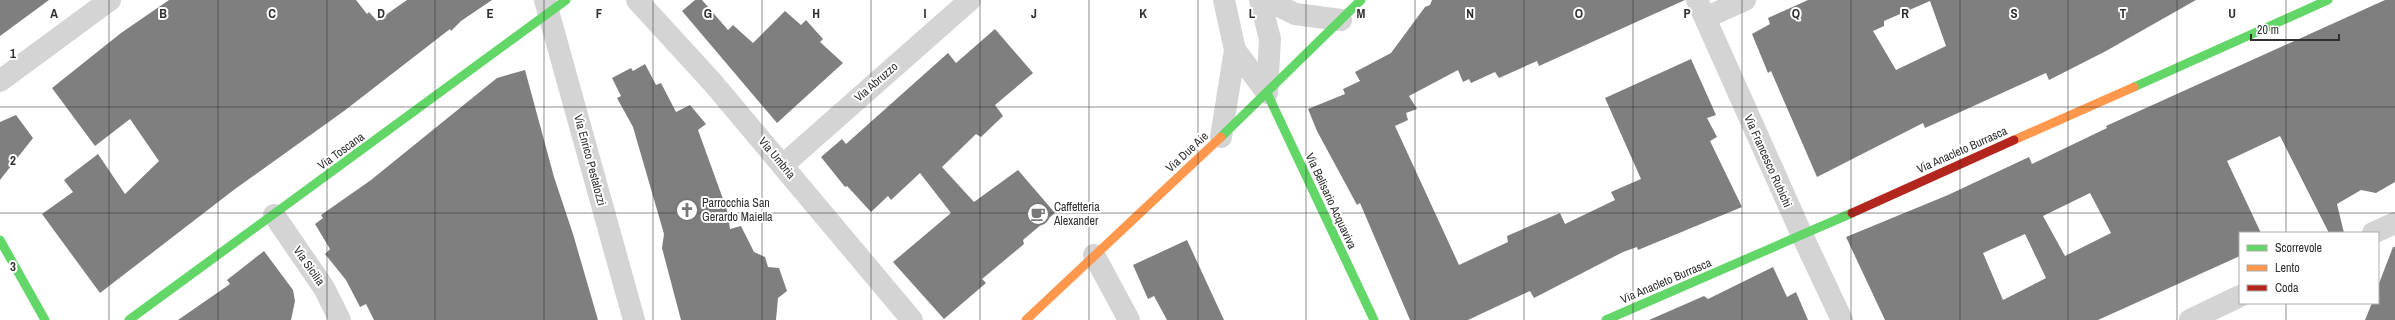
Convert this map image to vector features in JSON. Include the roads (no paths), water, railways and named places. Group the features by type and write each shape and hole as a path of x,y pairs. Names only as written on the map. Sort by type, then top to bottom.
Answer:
{"street":[{"path":"0,81 110,0"},
{"name":"Via Umbria","path":"637,0 713,83 912,320"},
{"name":"Via Abruzzo","path":"782,165 970,0"},
{"path":"1221,137 1235,50 1224,0"},
{"path":"1260,0 1270,39 1267,93"},
{"path":"1267,0 1295,14 1341,20"},
{"name":"Via Due Aie","path":"1026,320 1221,137 1361,0"},
{"path":"1701,9 1745,0"},
{"name":"Via Anacleto Burrasca","path":"1606,320 1802,235 2328,0"},
{"name":"Via Toscana","path":"129,320 274,215 554,4"},
{"name":"Via Enrico Pestalozzi","path":"554,4 634,320"},
{"name":"Via Francesco Rubichi","path":"1701,9 1802,235 1842,320"},
{"path":"1235,50 1267,93"},
{"name":"Via Belisario Acquaviva","path":"1267,93 1374,320"},
{"name":"Via Sicilia","path":"274,215 324,288 340,320"},
{"path":"2375,232 2395,223"},
{"path":"0,240 45,320"},
{"path":"1094,255 1130,320"},
{"path":"2190,320 2239,296"}],"place":[{"name":"Parrocchia San Gerardo Maiella","path":"687,210"},
{"name":"Caffetteria Alexander","path":"1038,214"}]}
